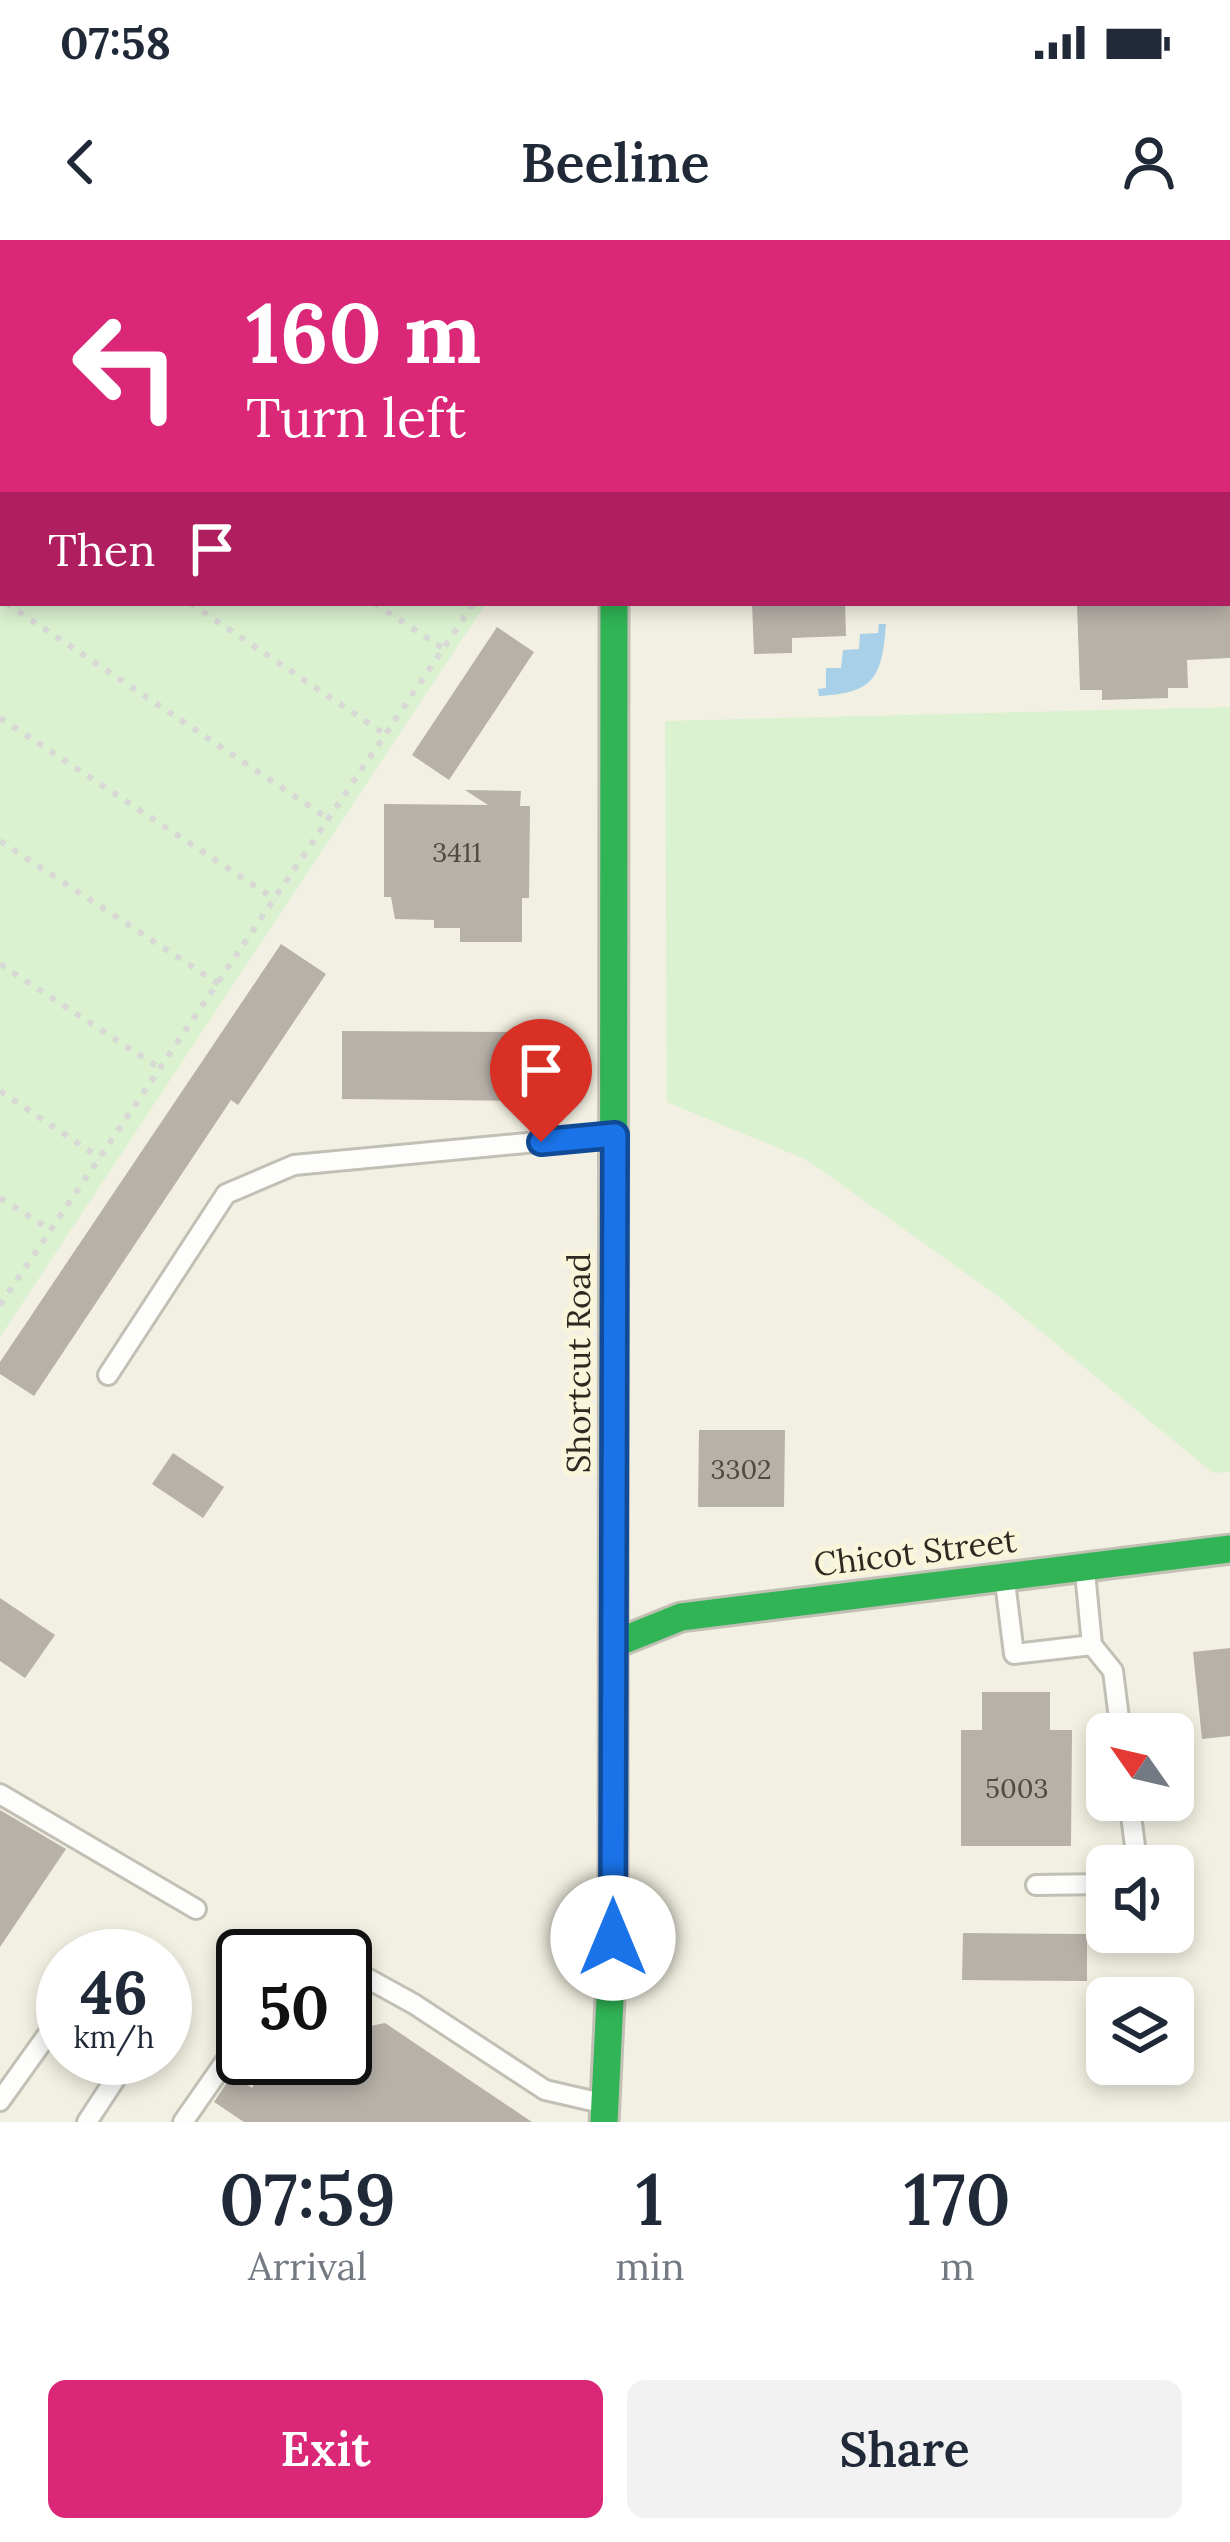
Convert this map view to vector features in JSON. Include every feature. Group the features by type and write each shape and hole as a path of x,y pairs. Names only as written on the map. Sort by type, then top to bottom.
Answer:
{"main road":[{"name":"Shortcut Road","path":"604,2113 613,1938 614,606"},
{"name":"Chicot Street","path":"614,1644 680,1617 1230,1549"}],"lane":[{"path":"108,1375 226,1194 294,1166 615,1135"},
{"path":"1084,1567 1092,1645 1112,1671 1118,1713"},
{"path":"1004,1577 1014,1654 1092,1645"},
{"path":"0,1794 196,1910"},
{"path":"1036,1885 1086,1884"},
{"path":"372,1981 545,2090 604,2113"},
{"path":"0,2101 36,2051"},
{"path":"183,2122 216,2075"},
{"path":"87,2122 111,2085"}],"path":[{"path":"10,606 330,820"},
{"path":"194,606 387,736"},
{"path":"379,606 444,649"},
{"path":"0,1305 472,606"},
{"path":"0,718 276,900"},
{"path":"0,841 219,984"},
{"path":"0,964 160,1069"},
{"path":"0,1091 100,1158"},
{"path":"0,1198 51,1230"}],"green space":[{"path":"0,606 484,606 0,1337"},
{"path":"1230,707 1230,1472 1213,1473 999,1297 807,1160 667,1102 665,721"}],"water":[{"path":"879,624 886,624 884,642 872,679 853,691 819,696 818,689 826,688 826,668 841,668 843,650 859,649 860,634 878,633"}],"building":[{"path":"752,606 845,606 846,636 792,638 792,653 754,654"},
{"path":"1077,606 1230,606 1230,658 1187,660 1188,688 1168,688 1168,698 1102,700 1102,690 1080,690"},
{"path":"497,627 534,652 449,780 412,755"},
{"path":"465,790 521,791 520,806 530,806 529,898 522,898 522,942 460,942 460,928 434,928 434,920 395,919 391,897 384,897 384,804 488,805"},
{"path":"281,944 326,974 238,1105 231,1100 34,1396 0,1374 0,1362"},
{"path":"342,1031 522,1032 522,1101 342,1099"},
{"path":"699,1430 785,1430 784,1507 698,1507"},
{"path":"173,1453 224,1487 203,1518 152,1484"},
{"path":"0,1598 55,1635 25,1678 0,1661"},
{"path":"1230,1648 1230,1736 1202,1739 1193,1652"},
{"path":"982,1692 1050,1692 1050,1730 1072,1730 1071,1846 961,1846 961,1730 982,1730"},
{"path":"0,1810 66,1849 0,1947"},
{"path":"963,1933 1086,1934 1086,1981 962,1980"},
{"path":"385,2023 532,2122 244,2122 214,2102 225,2085 372,2085 372,2026"}],"traffic: fast":[{"path":"604,2122 613,1938 614,606"},
{"path":"614,1644 681,1617 1230,1549"}],"route":[{"path":"541,1142 615,1135 613,1938"}]}
